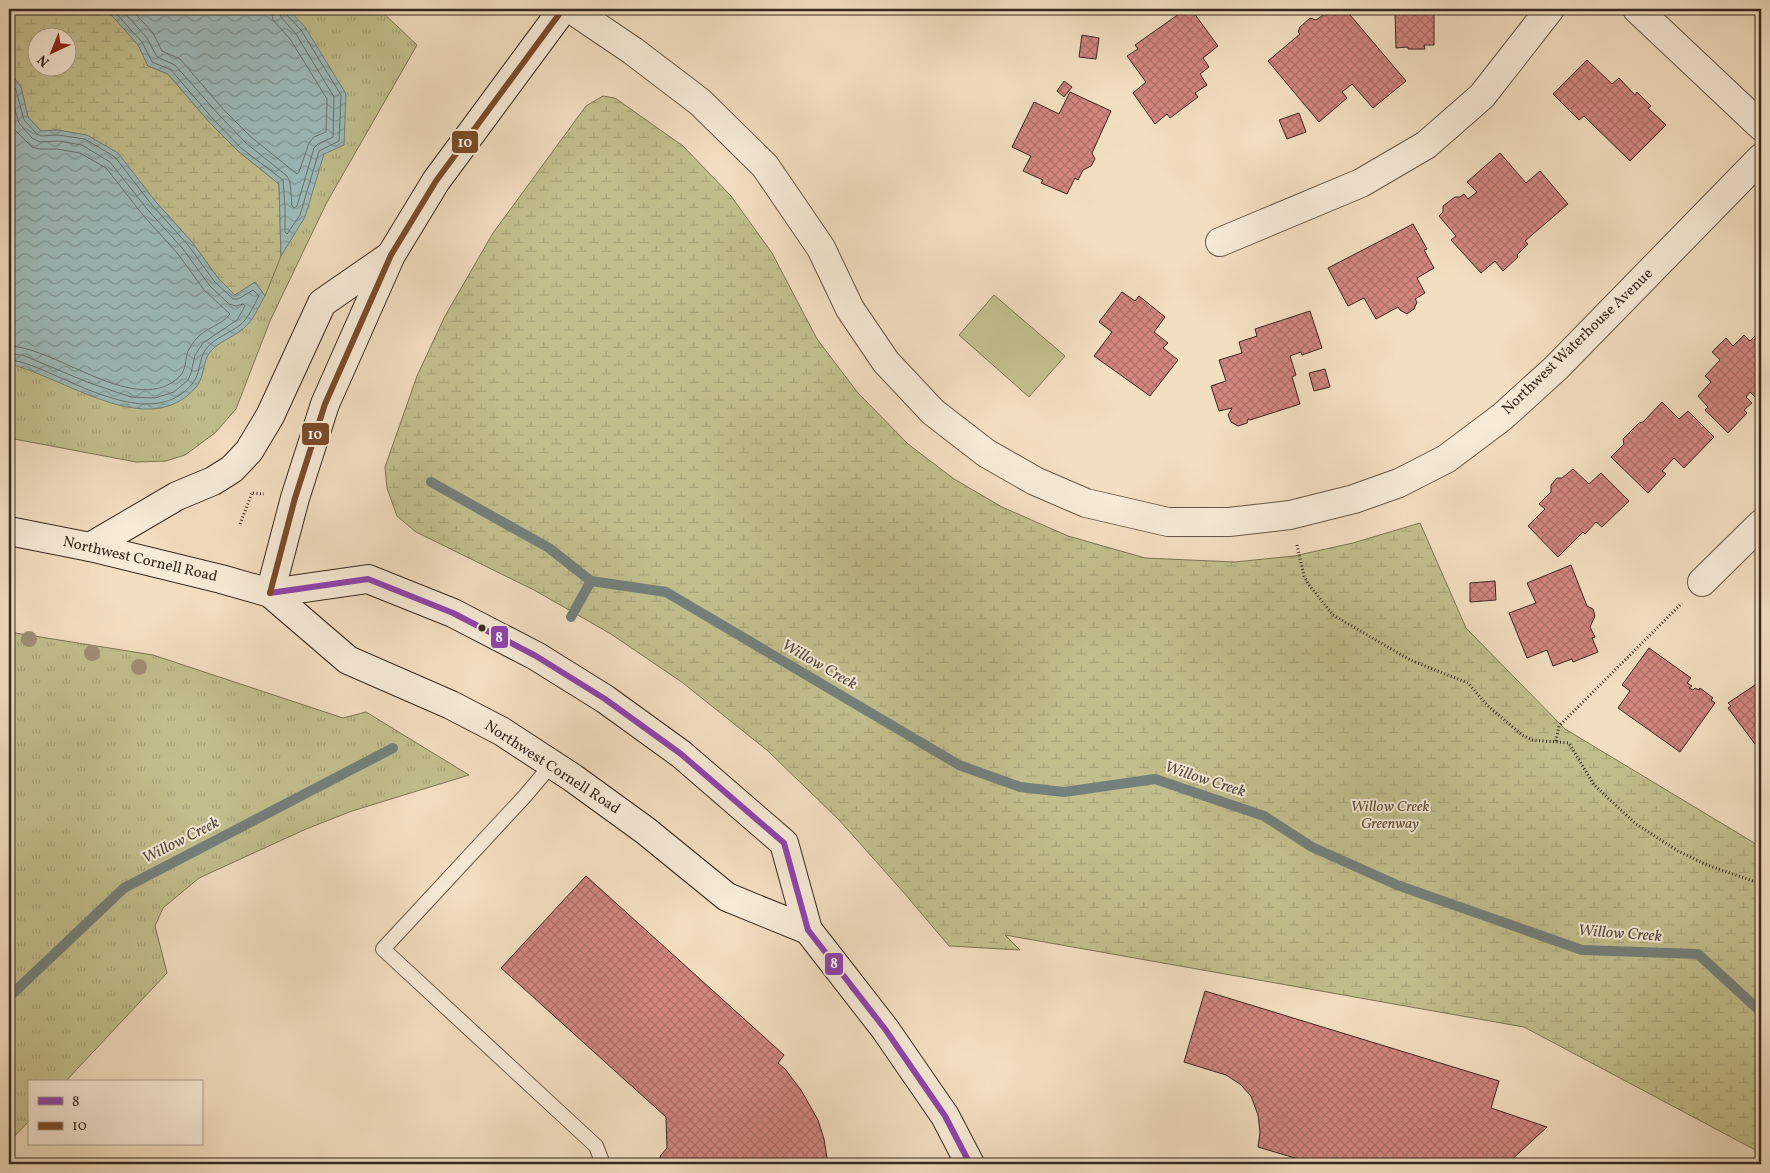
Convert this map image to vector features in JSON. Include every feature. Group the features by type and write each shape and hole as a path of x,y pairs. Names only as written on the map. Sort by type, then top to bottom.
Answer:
{"main road":[{"path":"270,593 295,498 325,404 391,255 436,181 563,9"},
{"name":"Northwest Waterhouse Avenue","path":"571,9 633,51 700,102 764,166 821,248 850,309 886,362 933,412 986,453 1035,481 1086,503 1168,522 1229,522 1290,515 1354,499 1398,484 1446,459 1502,417 1556,368 1761,158"},
{"path":"1220,242 1362,183 1426,144 1482,96 1550,9"},
{"path":"1637,9 1761,126"},
{"path":"90,547 177,496 232,470 249,452 270,416 322,303 391,255"},
{"path":"1702,582 1761,524"},
{"name":"Northwest Cornell Road","path":"9,531 90,547 270,593 368,579 452,613 536,656 605,699 681,754 784,843 808,930 891,1037 945,1116 970,1164"},
{"name":"Northwest Cornell Road","path":"270,593 348,660 501,731 552,764 646,831 728,897 808,930"}],"lane":[{"path":"552,764 383,949 596,1146 604,1164"}],"path":[{"path":"250,488 253,493"},
{"path":"253,493 264,494"},
{"path":"240,524 253,493"},
{"path":"1290,515 1304,576 1313,592 1333,615 1410,660 1468,683 1487,705 1522,735 1532,740 1568,743 1594,785 1636,824 1678,851 1707,865 1753,881 1761,880"},
{"path":"1556,741 1559,726 1702,582"}],"green space":[{"path":"9,9 379,9 417,45 327,202 270,321 236,409 215,433 185,455 166,461 136,462 9,438"},
{"path":"9,9 106,9 139,45 148,66 168,74 210,123 238,151 279,184 281,256 265,296 255,282 235,295 218,278 192,242 156,202 58,130 41,131 28,117 21,87 9,71"},
{"name":"Willow Creek Greenway","path":"603,96 615,98 683,146 731,196 772,253 817,339 858,393 908,444 954,479 1002,507 1068,536 1145,558 1235,562 1294,556 1353,543 1420,523 1466,628 1565,729 1761,847 1761,1153 1524,1027 1005,935 1020,950 949,946 840,821 768,751 683,683 611,634 534,590 416,532 397,516 387,488 385,467 417,376 445,316 493,233 586,106"},
{"path":"994,295 1065,356 1029,397 959,335"},
{"path":"9,632 153,655 343,718 366,712 469,775 352,811 306,829 199,878 163,908 155,926 167,973 67,1080 28,1080 28,1122 9,1142"}],"water":[{"path":"106,9 288,9 305,27 346,94 344,145 324,154 305,217 281,256 279,184 238,151 210,123 168,74 148,66 138,45"},
{"path":"9,71 21,87 28,117 41,131 58,130 87,135 118,153 156,202 192,242 218,278 235,295 255,282 265,296 247,325 217,345 210,352 199,383 177,403 155,409 130,407 105,401 9,364"}],"building":[{"path":"1186,9 1191,9 1218,46 1203,58 1209,67 1200,74 1207,85 1195,93 1198,97 1170,118 1167,114 1155,124 1133,93 1146,82 1127,56 1138,49 1135,45"},
{"path":"1332,9 1345,9 1406,81 1373,108 1352,84 1342,92 1347,98 1319,122 1268,61 1300,34 1298,32 1300,27 1310,18 1316,20"},
{"path":"1392,9 1434,9 1434,45 1424,45 1425,49 1396,48 1395,12"},
{"path":"1082,35 1099,38 1096,59 1079,57"},
{"path":"1587,60 1612,84 1619,78 1635,95 1637,92 1651,106 1648,108 1666,125 1630,161 1584,116 1579,120 1553,94"},
{"path":"1064,81 1072,87 1064,97 1057,91"},
{"path":"1070,92 1111,111 1092,153 1095,159 1091,166 1083,170 1078,180 1075,178 1067,194 1041,183 1043,180 1023,171 1031,156 1012,147 1034,102 1059,114"},
{"path":"1299,113 1306,132 1287,139 1279,120"},
{"path":"1500,153 1526,183 1540,171 1568,204 1525,241 1528,244 1503,271 1495,261 1481,273 1451,240 1456,236 1439,216 1443,212 1443,206 1455,197 1460,197 1464,194 1468,199 1477,192 1467,182"},
{"path":"1413,224 1427,249 1424,250 1434,268 1417,278 1425,293 1415,299 1417,302 1414,309 1407,314 1398,307 1376,319 1364,298 1348,306 1328,268"},
{"path":"1122,292 1135,301 1139,296 1165,317 1154,332 1168,343 1163,348 1178,360 1150,396 1094,356 1112,332 1099,322"},
{"path":"1310,311 1322,348 1302,355 1301,352 1290,356 1296,375 1292,377 1300,404 1250,420 1248,419 1247,423 1238,426 1231,422 1228,415 1232,408 1219,411 1211,386 1226,381 1219,360 1242,353 1239,342 1257,336 1255,329"},
{"path":"1757,334 1761,338 1761,403 1750,392 1746,397 1752,403 1744,410 1747,413 1728,433 1705,410 1708,407 1698,396 1711,382 1705,376 1720,360 1712,352 1726,338 1733,346 1744,335 1750,341"},
{"path":"1325,369 1330,387 1314,391 1309,373"},
{"path":"1662,402 1679,419 1688,411 1714,437 1684,468 1674,458 1662,471 1666,474 1648,493 1611,457 1624,444 1623,439"},
{"path":"1573,469 1589,484 1601,473 1629,501 1602,527 1596,522 1585,534 1583,532 1558,557 1528,526 1545,509 1539,504 1551,492 1551,485 1557,478 1562,478"},
{"path":"1571,565 1587,606 1593,609 1595,616 1590,627 1595,637 1592,638 1598,652 1573,662 1572,659 1553,666 1547,650 1527,658 1509,613 1536,603 1527,583"},
{"path":"1495,581 1496,600 1470,602 1470,583"},
{"path":"1649,648 1691,678 1687,683 1692,686 1689,688 1699,690 1700,688 1713,698 1711,700 1715,703 1680,752 1618,708 1630,691 1622,685"},
{"path":"1761,681 1761,745 1758,748 1728,708 1731,706 1728,703"},
{"path":"586,876 784,1055 778,1063 801,1090 818,1120 824,1139 828,1164 657,1164 667,1148 666,1117 501,968"},
{"path":"1205,991 1499,1081 1491,1108 1547,1127 1507,1164 1315,1164 1258,1147 1260,1132 1258,1115 1251,1096 1240,1084 1226,1075 1184,1062"}],"waterway":[{"path":"431,482 549,548 591,581"},
{"name":"Willow Creek","path":"571,617 591,581 666,592 959,765 1020,787 1064,792 1155,779 1264,816 1312,847 1397,885 1582,950 1698,954 1761,1012"},
{"name":"Willow Creek","path":"9,997 124,888 393,748"}],"transit line":[{"name":"10","path":"270,593 295,498 325,404 391,255 436,181 563,9"},
{"name":"8","path":"270,593 368,579 453,613 536,656 605,699 681,754 784,843 808,930 885,1029 945,1116 970,1164"}]}
